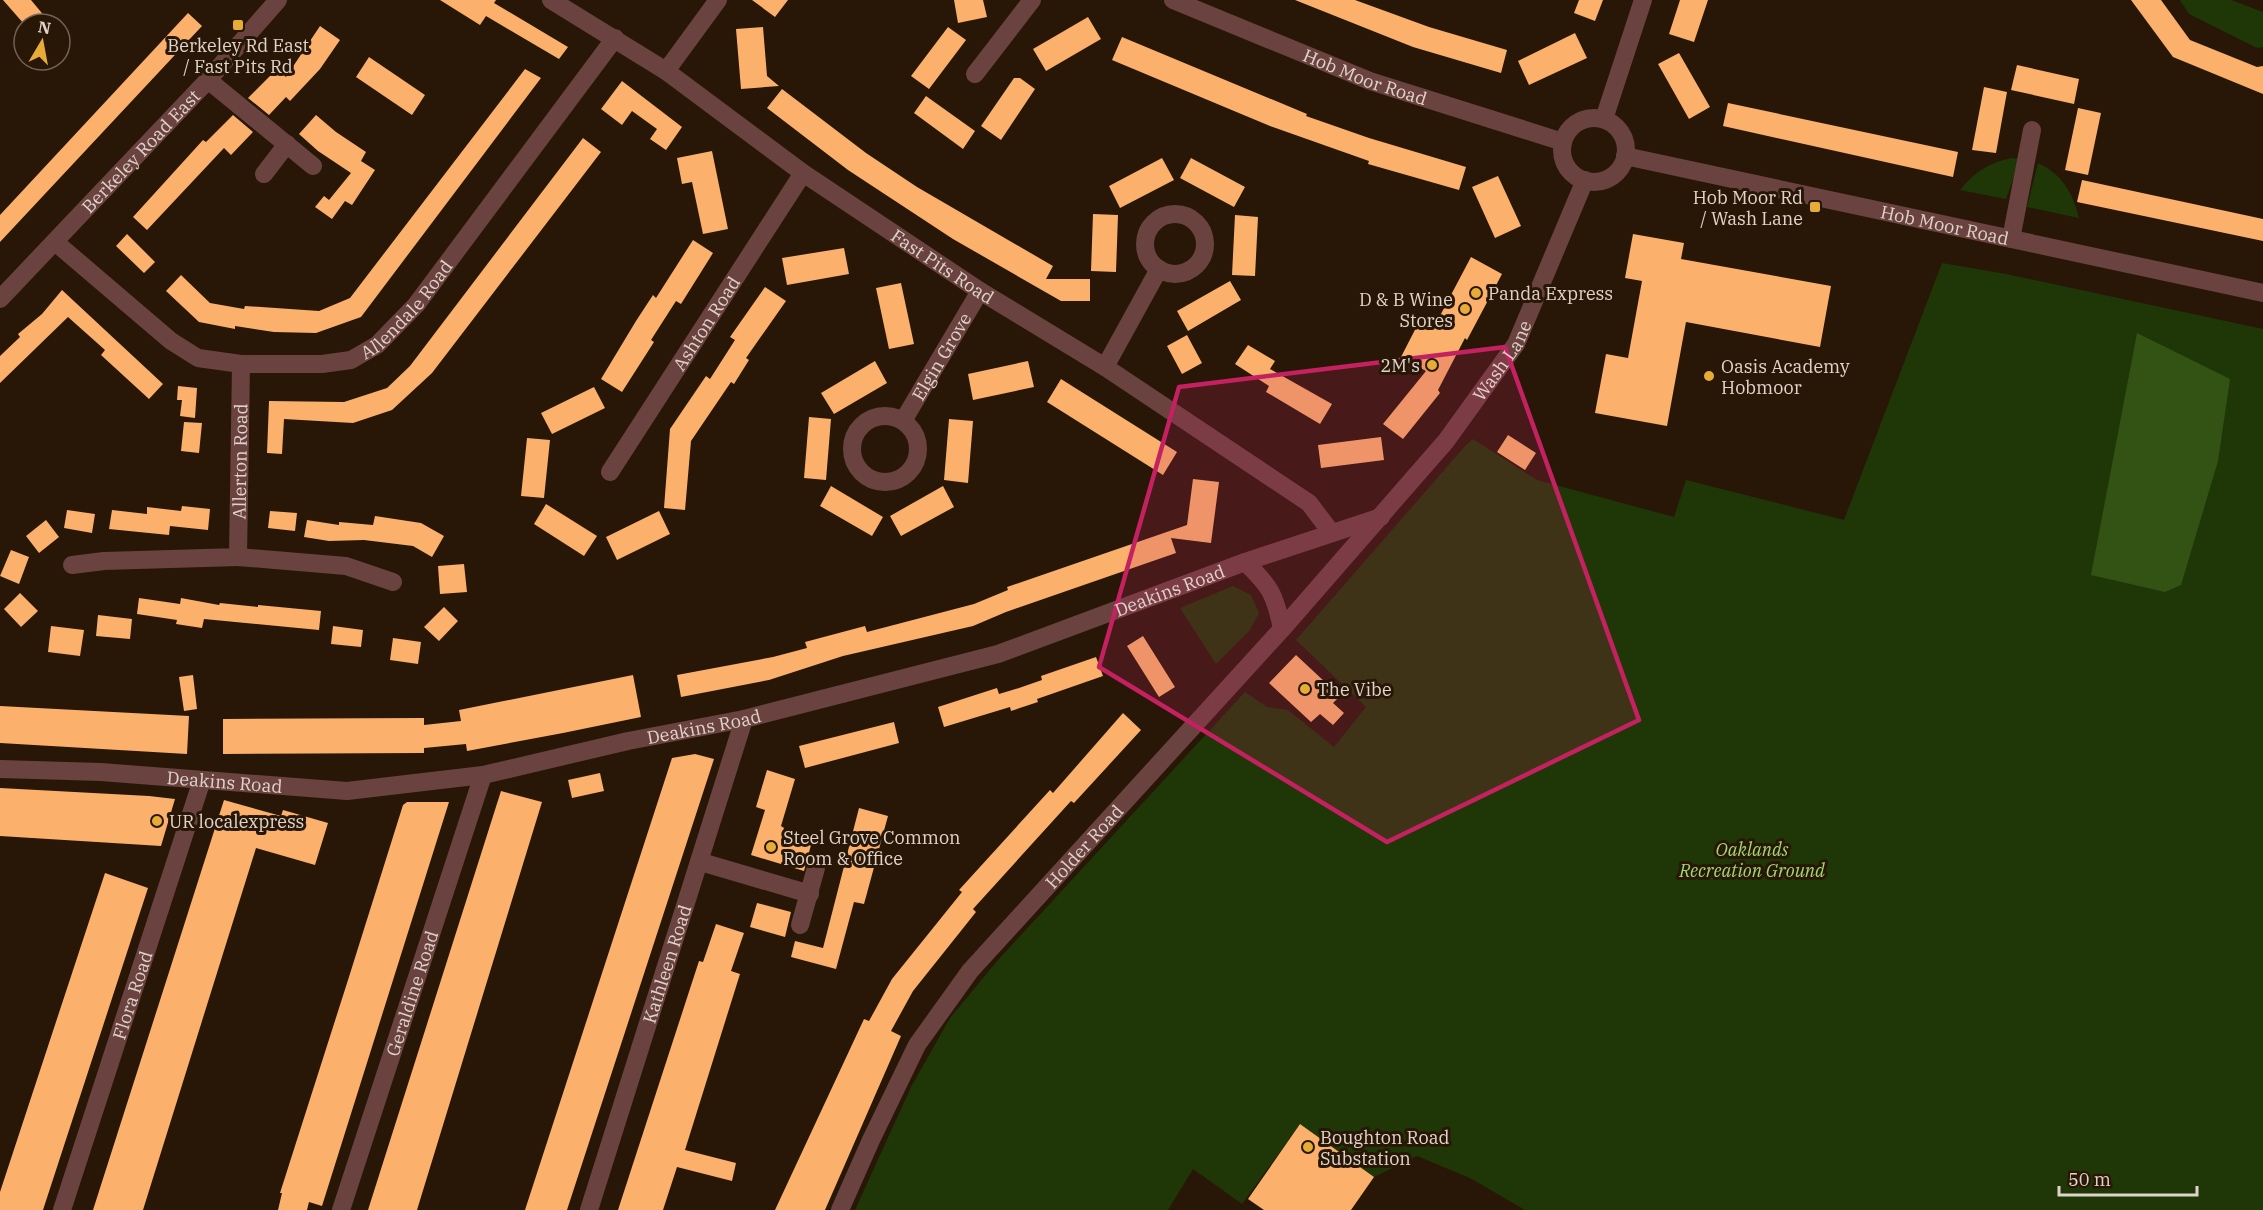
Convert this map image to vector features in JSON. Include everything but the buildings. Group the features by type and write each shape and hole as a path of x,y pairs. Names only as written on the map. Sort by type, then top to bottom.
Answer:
{"street":[{"name":"Berkeley Road East","path":"0,299 208,80 278,0"},
{"name":"Fast Pits Road","path":"551,0 666,71 803,173 980,291 1105,367 1309,503 1331,532"},
{"path":"666,71 718,0"},
{"path":"975,74 1032,0"},
{"name":"Hob Moor Road","path":"1173,0 1370,81 1563,142"},
{"path":"1604,119 1643,0"},
{"name":"Allendale Road","path":"55,242 171,341 198,358 241,364 322,364 351,360 377,345 422,297 615,38"},
{"path":"208,80 313,166"},
{"path":"1590,118 1604,119 1611,122 1623,136 1625,156 1619,169 1611,176 1593,182 1576,176 1565,163 1563,142 1569,129 1578,122 1590,118"},
{"path":"2011,239 2032,130"},
{"path":"264,174 287,144"},
{"name":"Hob Moor Road","path":"1625,156 2263,293"},
{"name":"Ashton Road","path":"610,472 803,173"},
{"name":"Wash Lane","path":"1381,517 1446,441 1516,344 1585,180"},
{"path":"1105,367 1159,270"},
{"name":"Elgin Grove","path":"903,421 980,291"},
{"name":"Allerton Road","path":"238,558 241,364"},
{"name":"Deakins Road","path":"0,769 202,780 347,791 483,776 628,741 744,719 998,654 1245,562 1381,517"},
{"name":"Holder Road","path":"840,1210 871,1140 918,1046 969,971 1282,629 1381,517"},
{"path":"72,565 104,561 238,558 346,566 393,582"},
{"path":"1245,562 1266,582 1277,604 1282,629"},
{"name":"Kathleen Road","path":"589,1210 701,862 744,719"},
{"name":"Geraldine Road","path":"341,1210 483,776"},
{"name":"Flora Road","path":"62,1210 202,780"},
{"path":"701,862 810,894"},
{"path":"800,925 816,868"}],"highlighted area":[{"path":"1505,347 1639,720 1387,842 1099,667 1179,387"}],"green space":[{"path":"2180,0 2231,0 2263,12 2263,47 2257,48 2189,14"},
{"path":"2012,158 2020,159 2006,199 1960,190 1983,169"},
{"path":"2038,163 2054,173 2065,185 2079,218 2027,207"},
{"name":"Oaklands Recreation Ground","path":"1942,263 2006,274 2263,329 2263,1210 1525,1210 1470,1178 1417,1156 1374,1177 1300,1124 1242,1204 1193,1169 1168,1210 855,1210 911,1087 950,1018 998,960 1245,692 1267,707 1288,710 1334,747 1366,707 1296,640 1466,445 1473,439 1537,480 1674,517 1686,480 1844,520"},
{"path":"2137,333 2230,379 2218,461 2181,585 2165,592 2091,575"},
{"path":"1233,586 1251,595 1259,613 1250,630 1216,664 1180,608"}],"place":[{"name":"Berkeley Rd East / Fast Pits Rd","path":"238,25"},
{"name":"Hob Moor Rd / Wash Lane","path":"1815,207"},
{"name":"Panda Express","path":"1476,293"},
{"name":"D & B Wine Stores","path":"1465,309"},
{"name":"2M's","path":"1432,365"},
{"name":"Oasis Academy Hobmoor","path":"1709,376"},
{"name":"The Vibe","path":"1305,689"},
{"name":"UR localexpress","path":"157,821"},
{"name":"Steel Grove Common Room & Office","path":"771,847"},
{"name":"Boughton Road Substation","path":"1308,1147"}]}
